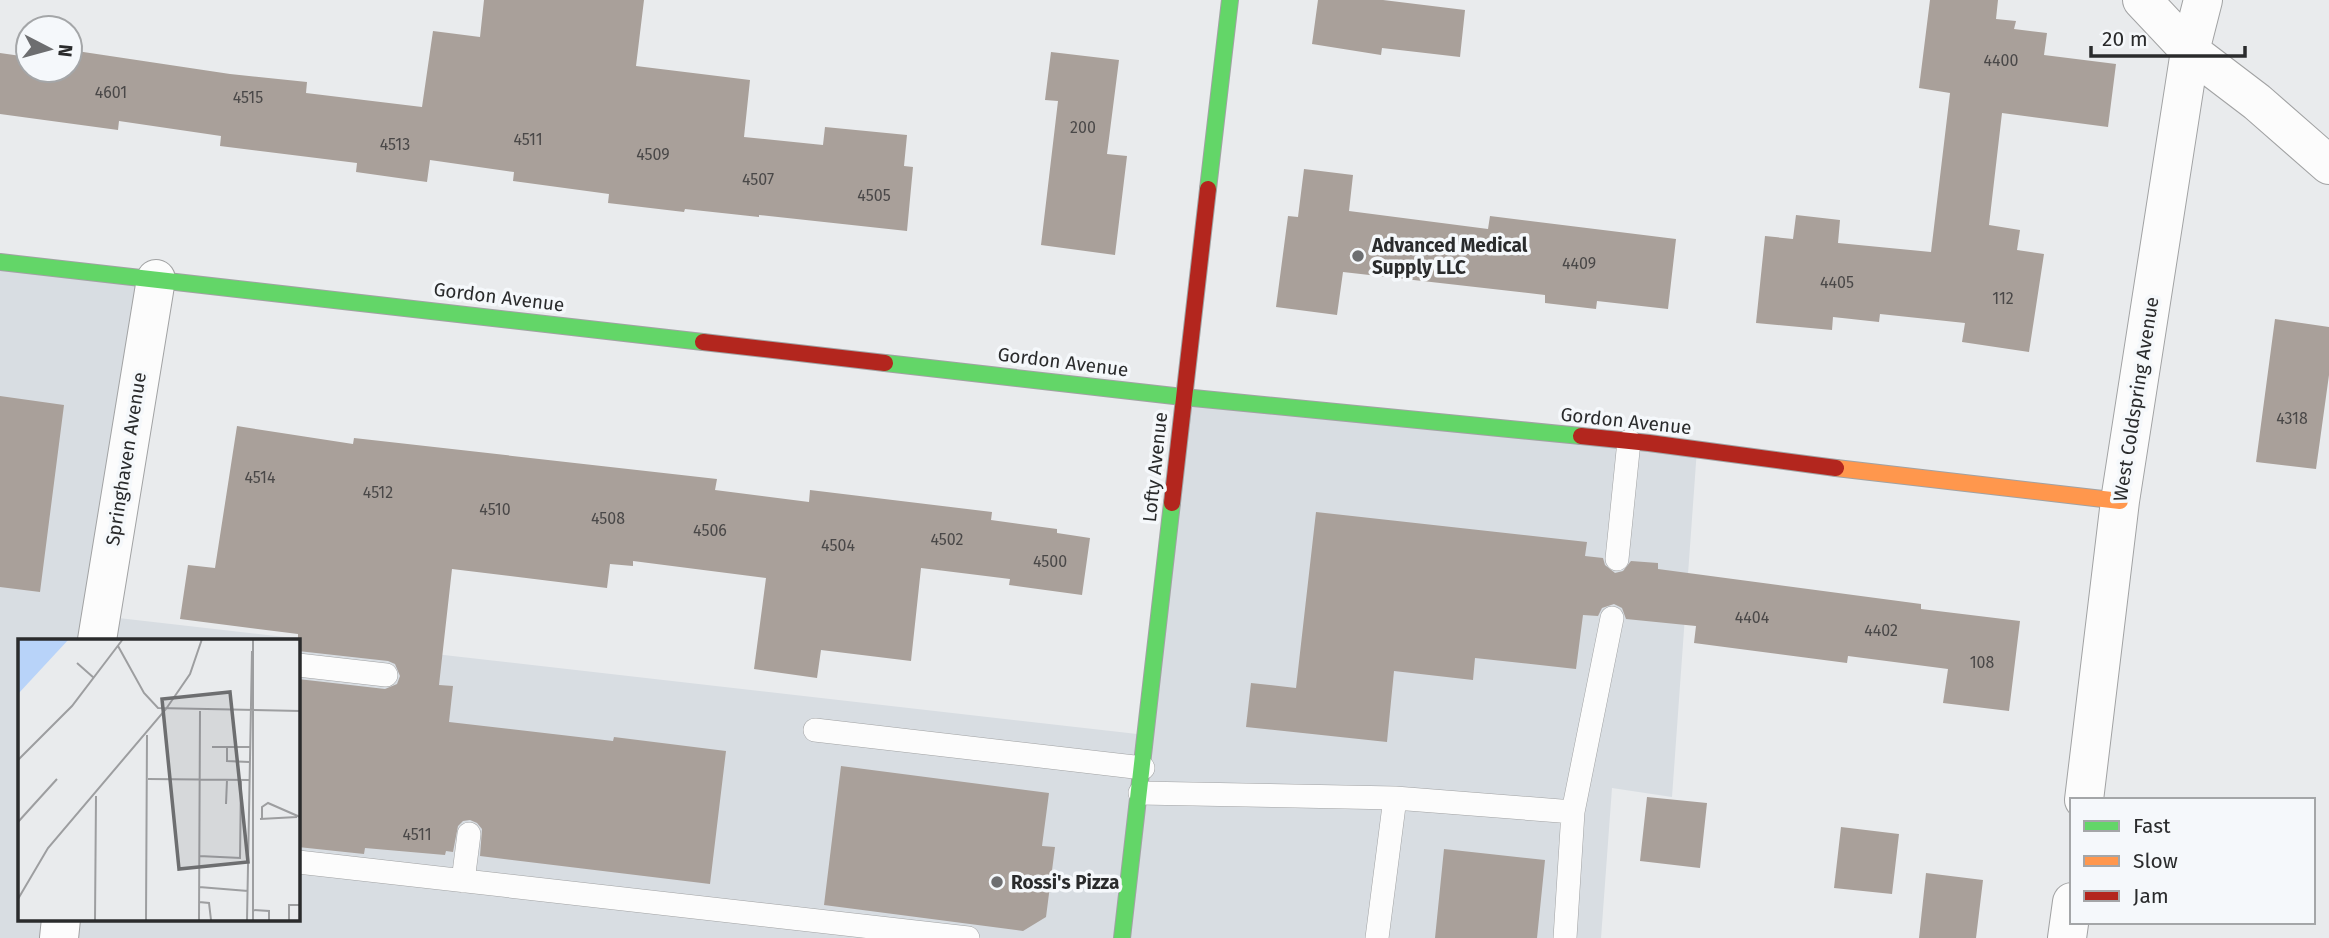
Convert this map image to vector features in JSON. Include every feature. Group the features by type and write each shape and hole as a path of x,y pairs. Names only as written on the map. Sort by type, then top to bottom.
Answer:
{"street":[{"name":"Lofty Avenue","path":"1122,938 1230,0"},
{"path":"2142,0 2190,51 2257,102 2329,164"},
{"name":"West Coldspring Avenue","path":"2084,798 2120,501 2190,51 2203,0"},
{"name":"Gordon Avenue","path":"0,262 1183,397 1629,441 1926,481 2120,501"},
{"name":"Springhaven Avenue","path":"97,639 156,279"},
{"path":"2067,938 2070,916"},
{"path":"59,938 61,920"}],"lane":[{"path":"1617,559 1629,441"},
{"path":"1565,938 1573,812 1612,618"},
{"path":"299,664 386,675"},
{"path":"815,730 1143,768"},
{"path":"1140,793 1395,798 1573,812"},
{"path":"1377,938 1395,798"},
{"path":"463,881 469,834"},
{"path":"299,862 968,938"}],"shaded area":[{"path":"0,262 156,279 101,616 1146,735 1183,397 1697,449 1672,797 1612,788 1601,938 0,938"}],"building":[{"path":"484,0 644,0 636,66 750,80 744,137 823,145 825,127 907,135 904,166 913,167 907,231 759,215 685,209 684,212 608,203 609,194 513,181 514,172 430,160 427,182 356,172 357,163 220,146 221,136 119,121 118,130 0,114 0,53 14,55 14,84 84,84 84,52 230,74 307,82 306,93 422,107 433,31 480,37"},
{"path":"1318,0 1383,0 1465,10 1460,57 1382,48 1381,55 1312,44"},
{"path":"1930,0 1998,0 1996,19 2016,21 2014,29 2047,33 2044,55 2116,64 2108,127 2002,113 1989,225 2020,230 2017,250 2044,254 2029,352 1962,342 1965,323 1880,314 1879,322 1833,317 1832,330 1756,323 1765,236 1793,239 1796,215 1840,220 1838,243 1931,252 1950,93 1919,88"},
{"path":"1051,52 1119,60 1107,154 1127,156 1115,255 1041,245 1058,101 1045,100"},
{"path":"1304,169 1353,175 1349,211 1488,229 1490,216 1676,239 1668,309 1597,301 1596,309 1545,303 1545,295 1343,272 1337,315 1276,307 1288,216 1298,217"},
{"path":"2275,319 2329,327 2329,375 2316,469 2256,462"},
{"path":"0,396 64,405 40,592 0,587"},
{"path":"237,426 353,444 354,438 717,479 715,490 809,502 810,490 992,512 991,520 1057,529 1057,533 1090,538 1082,595 1009,585 1010,579 921,568 911,661 821,650 817,678 754,669 766,578 633,561 633,566 610,564 607,588 452,569 439,685 453,686 449,722 613,741 614,737 726,751 710,884 480,856 482,829 470,820 463,821 458,826 453,852 446,851 445,855 365,848 364,854 299,847 299,679 385,689 397,684 400,676 395,664 388,661 299,651 298,634 180,619 188,565 215,568"},
{"path":"1316,512 1587,542 1585,556 1603,558 1605,565 1615,573 1623,571 1631,561 1658,563 1658,569 1921,604 1921,609 2020,621 2009,711 1943,703 1948,669 1848,656 1847,663 1694,643 1696,626 1626,619 1622,608 1614,604 1602,608 1598,616 1583,615 1576,669 1475,658 1473,680 1394,671 1387,742 1246,727 1251,683 1296,688"},
{"path":"841,766 1049,793 1042,846 1055,847 1046,917 1023,931 824,905"},
{"path":"1647,797 1707,803 1700,868 1640,861"},
{"path":"1841,827 1899,834 1892,894 1834,888"},
{"path":"1444,849 1545,860 1537,938 1435,938"},
{"path":"1926,873 1983,880 1976,938 1919,938"}],"traffic: fast":[{"path":"1208,189 1230,0"},
{"path":"0,262 703,342"},
{"path":"885,363 1183,397 1581,436"},
{"path":"1122,938 1172,503"}],"traffic: slow":[{"path":"1836,468 2120,501"}],"traffic: jam":[{"path":"1172,503 1208,189"},
{"path":"703,342 885,363"},
{"path":"1581,436 1836,468"}],"place":[{"name":"Advanced Medical Supply LLC","path":"1358,256"},
{"name":"Rossi's Pizza","path":"997,882"}]}
